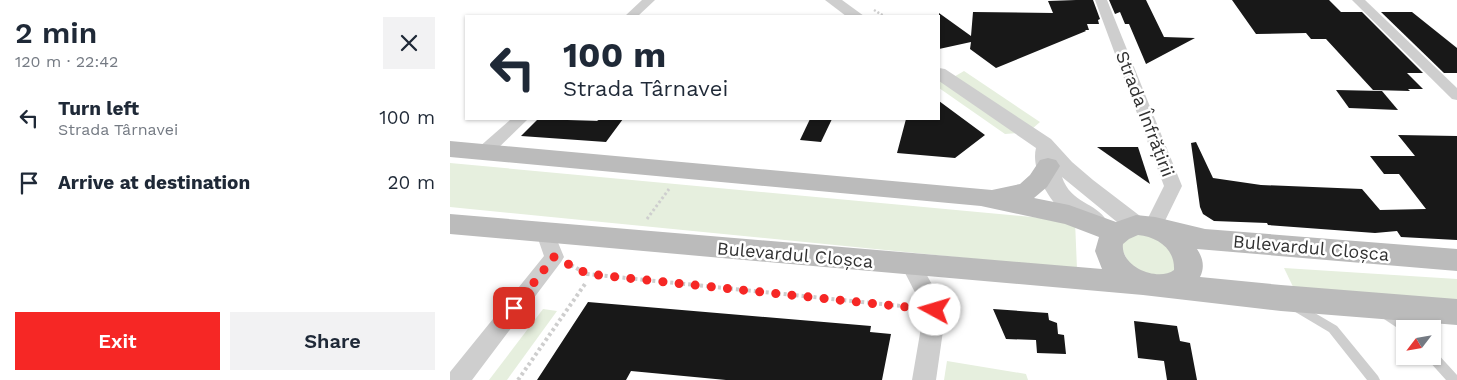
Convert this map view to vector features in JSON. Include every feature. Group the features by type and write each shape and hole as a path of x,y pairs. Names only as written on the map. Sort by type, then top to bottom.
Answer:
{"main road":[{"name":"Bulevardul Cloșca","path":"450,149 981,197 1205,240 1457,260"},
{"path":"981,197 1012,197 1029,191 1039,183 1046,155"},
{"name":"Bulevardul Cloșca","path":"450,224 550,245 911,265 1140,284"},
{"path":"1170,286 1181,280 1188,272 1190,261 1186,249 1177,239 1142,229 1109,243 1109,254 1115,266 1126,276 1140,284 1155,287 1170,286 1281,298 1457,312"}],"street":[{"path":"632,15 649,0"},
{"path":"832,0 854,15"},
{"name":"Strada Înfrățirii","path":"1101,0 1172,186 1142,229"},
{"path":"1358,0 1457,96"},
{"path":"940,74 1046,155 1054,189 1060,198 1142,229"},
{"path":"484,152 519,120"},
{"path":"458,380 550,245"},
{"path":"911,265 935,310 924,380"}],"lane":[{"path":"1281,298 1333,329 1374,380"},
{"path":"1371,306 1396,322"},
{"path":"1440,365 1454,380"}],"path":[{"path":"645,222 671,186"},
{"path":"550,245 588,274 935,310"},
{"path":"518,380 585,284"}],"green space":[{"path":"964,71 1040,122 1032,129 952,78"},
{"path":"940,78 1019,133 1005,134 940,89"},
{"path":"450,163 1075,221 1077,269 450,207"},
{"path":"1140,232 1175,247 1174,276 1135,274 1119,244"},
{"path":"1284,268 1457,279 1457,310 1297,295"},
{"path":"543,309 557,311 507,380 489,380"},
{"path":"947,361 1026,374 1028,380 944,380"}],"building":[{"path":"1093,0 1100,19 1098,20 1099,24 1087,24 1089,30 1085,30 996,68 970,49 971,42 940,49 939,13 971,36 973,12 1053,13 1048,1"},
{"path":"1109,0 1146,0 1164,37 1195,38 1146,64 1129,24 1125,24 1120,12 1115,14"},
{"path":"1232,0 1329,0 1341,12 1362,12 1423,73 1407,73 1423,89 1408,89 1410,91 1373,90 1326,39 1311,39 1306,33 1256,34"},
{"path":"1381,12 1412,12 1457,48 1457,73 1444,73"},
{"path":"1336,90 1382,91 1398,110 1349,108"},
{"path":"940,102 985,135 955,158 897,153 906,120 940,120"},
{"path":"537,120 622,120 606,142 521,136"},
{"path":"810,120 832,120 821,142 800,140"},
{"path":"1398,135 1457,136 1457,240 1401,237 1397,231 1375,233 1268,225 1267,223 1214,221 1203,214 1200,207 1191,143 1196,142 1213,178 1261,185 1362,189 1380,210 1426,209 1399,174 1384,174 1370,156 1415,156"},
{"path":"1097,147 1138,147 1150,184"},
{"path":"588,302 871,326 870,332 891,334 882,380 726,380 631,371 626,380 537,380"},
{"path":"993,309 1048,313 1049,320 1057,323 1058,334 1064,335 1066,354 1037,353 1036,340 1006,339"},
{"path":"1134,321 1177,326 1180,341 1190,343 1197,380 1167,380 1164,361 1138,358"}],"route":[{"path":"514,308 554,257 588,274 935,310"}]}
